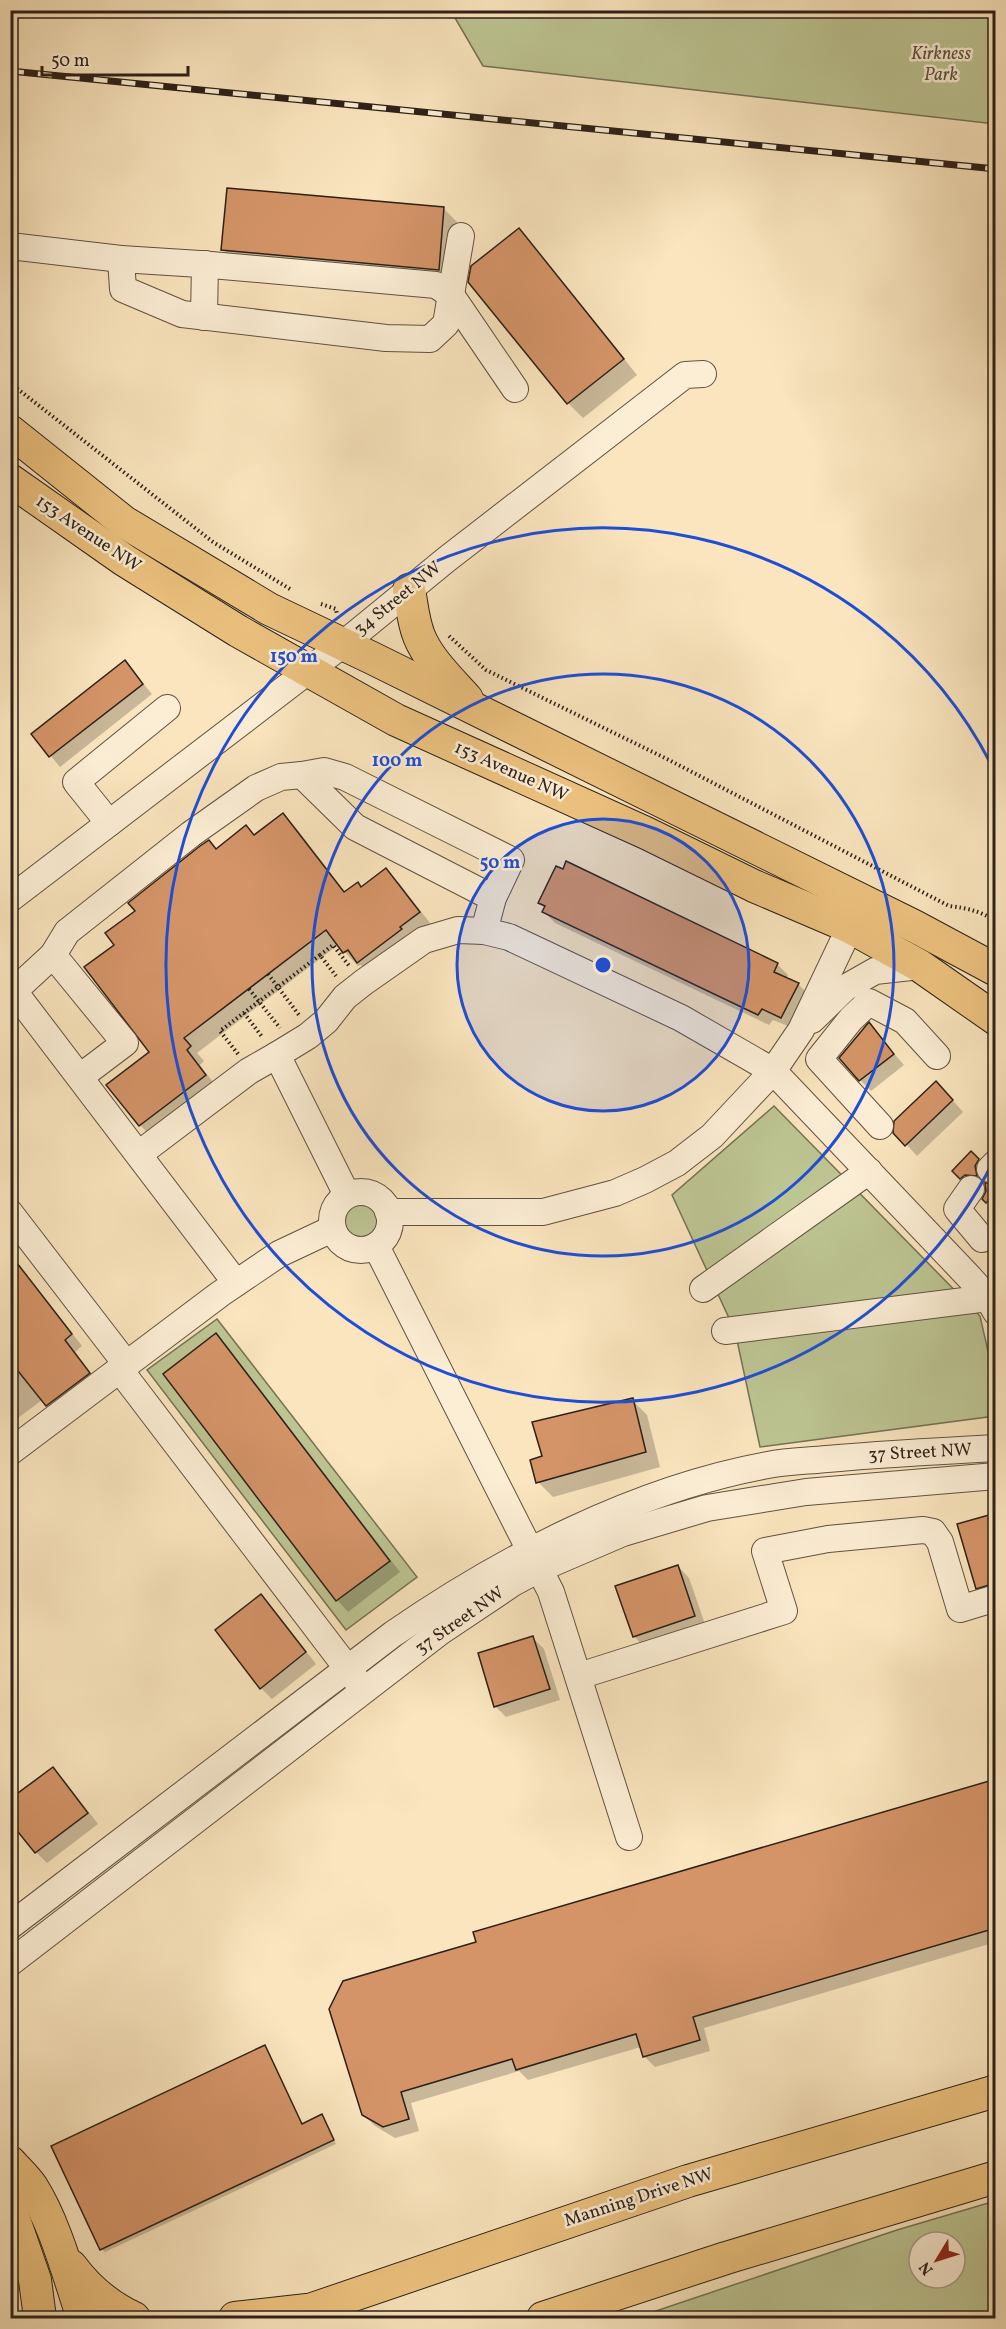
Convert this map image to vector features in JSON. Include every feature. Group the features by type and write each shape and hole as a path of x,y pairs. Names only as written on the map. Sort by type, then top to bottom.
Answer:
{"main road":[{"name":"153 Avenue NW","path":"10,431 124,522 269,609 340,632 372,658 942,940 996,970"},
{"name":"153 Avenue NW","path":"10,480 124,560 238,631 396,720 646,833 754,886 850,927 920,966 988,1011"},
{"path":"409,590 414,620 422,642 443,672 480,713"},
{"name":"Manning Drive NW","path":"235,2319 299,2314 688,2181 996,2091"},
{"path":"10,2162 32,2186 59,2248 82,2319"},
{"path":"543,2319 726,2258 996,2177"},
{"path":"10,2208 35,2280 40,2319"},
{"path":"59,2248 92,2291 112,2307 134,2319"}],"street":[{"path":"121,259 123,289 182,314 386,338 430,339 446,324 461,236"},
{"path":"10,246 121,259 205,264 436,285 451,295 515,389"},
{"path":"204,317 205,264"},
{"name":"34 Street NW","path":"10,899 308,670 340,632 409,590 685,375 703,374"},
{"path":"110,823 76,782 167,708"},
{"path":"236,1283 12,989 53,955 67,932 191,834 256,788 281,777 324,771 345,777 511,860 493,898 484,931"},
{"path":"302,775 355,827 493,898"},
{"path":"388,1212 543,1212 615,1192 645,1180 677,1163 712,1136 773,1071 801,1030 850,927 901,930 942,940"},
{"path":"139,1154 249,1071 272,1048 308,1036 326,1021 345,998 409,949 440,934 458,930 484,931 524,943 605,981 681,1018 773,1071 992,1305"},
{"path":"53,955 125,1043 80,1077"},
{"path":"801,1030 845,988 875,971 920,966"},
{"path":"880,1126 819,1059 851,1019 869,1002 905,1021 937,1056"},
{"path":"272,1048 347,1195"},
{"path":"703,1289 869,1171"},
{"path":"971,1189 957,1209 982,1239"},
{"path":"356,1192 367,1192 377,1197 388,1212 390,1223 387,1234 376,1246 355,1249 338,1238 332,1229 334,1209 347,1195 356,1192"},
{"path":"10,1213 365,1691"},
{"path":"10,1452 236,1283 279,1254 332,1229"},
{"path":"376,1246 551,1592 629,1837"},
{"path":"725,1331 992,1305"},
{"name":"37 Street NW","path":"10,1962 440,1632 513,1583 534,1560 584,1525 678,1489 770,1464 996,1448"},
{"name":"37 Street NW","path":"10,1926 347,1669 436,1605 534,1560 707,1508 806,1492 996,1476"},
{"path":"579,1676 784,1611 765,1551 818,1541 923,1530 933,1532 940,1542 960,1609 996,1598"}],"path":[{"path":"10,384 213,542 291,590"},
{"path":"319,603 336,609 340,632"},
{"path":"444,632 486,670 669,760 949,906 981,912 996,921"},
{"path":"242,1060 220,1031 243,1013 333,945 355,973"},
{"path":"320,955 341,983"},
{"path":"268,974 299,1015"},
{"path":"249,989 281,1029"},
{"path":"243,1013 272,1048"}],"green space":[{"name":"Kirkness Park","path":"451,11 995,11 995,124 483,66"},
{"path":"774,1106 980,1316 995,1382 995,1416 760,1447 735,1331 672,1195"},
{"path":"363,1203 376,1208 381,1221 376,1234 363,1239 350,1234 345,1221 350,1208"},
{"path":"217,1319 417,1577 346,1630 147,1370"},
{"path":"995,2201 995,2318 635,2318 897,2230"}],"building":[{"path":"227,188 444,207 439,270 221,250"},
{"path":"519,228 624,359 567,404 468,282 471,266"},
{"path":"125,660 143,684 49,757 31,734"},
{"path":"283,813 344,892 358,882 361,887 386,868 420,912 400,927 402,929 357,963 348,950 343,953 326,930 184,1038 191,1046 187,1050 206,1075 139,1126 106,1085 149,1052 84,967 114,945 105,933 135,911 128,903 200,846 209,840 216,849 246,825 254,835"},
{"path":"566,861 778,963 774,972 799,983 781,1018 762,1009 758,1015 542,912 545,906 538,903 556,866 563,869"},
{"path":"869,1022 894,1054 859,1081 839,1058"},
{"path":"936,1081 953,1100 905,1146 893,1133 894,1121"},
{"path":"971,1151 979,1159 975,1166 977,1176 965,1175 960,1179 952,1171"},
{"path":"985,1183 996,1183 996,1193 986,1203 982,1199 986,1191"},
{"path":"10,1254 72,1334 65,1340 90,1373 46,1406 10,1361"},
{"path":"216,1333 390,1561 336,1601 163,1374"},
{"path":"633,1398 646,1452 536,1483 530,1460 542,1456 532,1422"},
{"path":"996,1513 996,1583 976,1589 957,1524"},
{"path":"678,1565 695,1616 633,1637 615,1586"},
{"path":"261,1594 306,1652 260,1689 215,1630"},
{"path":"533,1636 550,1689 494,1707 478,1653"},
{"path":"53,1767 88,1813 35,1853 10,1822 10,1799"},
{"path":"996,1779 996,1928 693,2017 700,2040 643,2057 636,2034 516,2070 512,2059 401,2092 409,2119 383,2127 362,2115 329,2009 343,1981 476,1942 473,1932"},
{"path":"265,2045 302,2124 322,2114 334,2140 100,2250 51,2146"}],"railway":[{"path":"10,71 996,169"}]}
